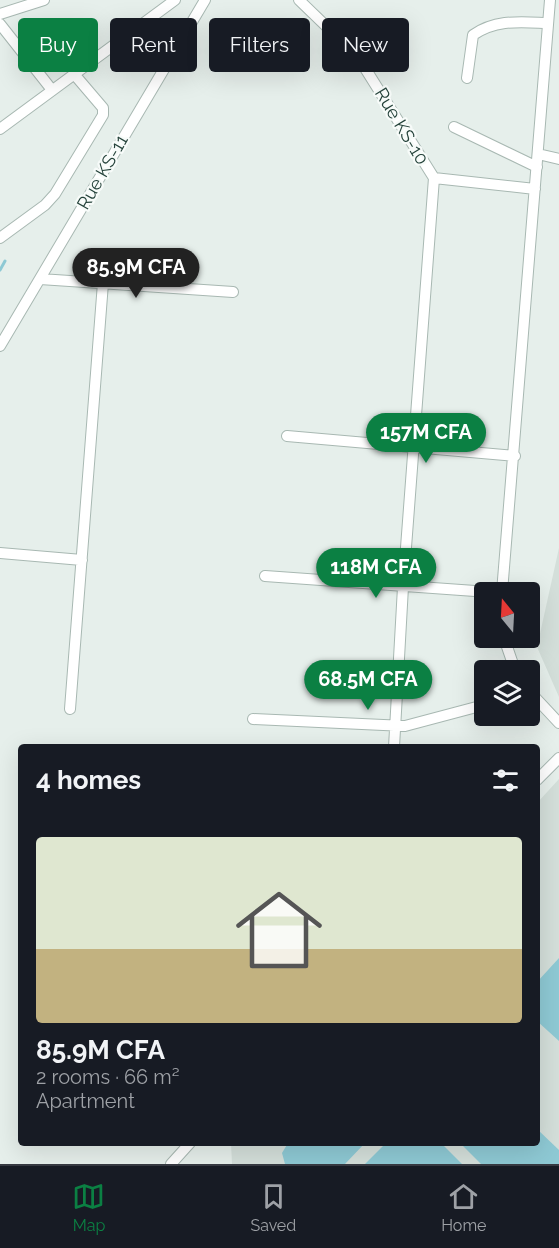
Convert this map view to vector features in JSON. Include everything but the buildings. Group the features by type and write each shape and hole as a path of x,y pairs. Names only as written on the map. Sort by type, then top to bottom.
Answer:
{"street":[{"path":"0,14 44,0"},
{"path":"0,129 175,0"},
{"name":"Rue KS-11","path":"0,346 205,0"},
{"name":"Rue KS-10","path":"299,0 358,57 434,178 535,189"},
{"path":"503,582 515,456 550,0"},
{"path":"467,78 473,35 482,28 499,22 547,23"},
{"path":"0,24 52,90"},
{"path":"0,238 45,205 55,194 103,115 103,108 74,74"},
{"path":"454,127 537,167"},
{"path":"538,154 559,159"},
{"path":"394,744 403,587 434,178"},
{"path":"40,279 233,292"},
{"path":"70,709 103,283"},
{"path":"287,436 515,456"},
{"path":"0,553 82,560"},
{"path":"265,576 474,591"},
{"path":"540,703 559,723"},
{"path":"253,719 396,726 415,724 474,708"},
{"path":"540,777 559,758"},
{"path":"171,1164 187,1146"}],"shaded area":[{"path":"559,548 559,697 537,648 540,648 540,634"},
{"path":"559,779 559,1164 232,1164 231,1146 540,1146 540,800"}],"water":[{"path":"559,958 559,1041 540,1024 540,979"},
{"path":"540,1132 559,1150 559,1164 481,1164 463,1146 540,1146"},
{"path":"286,1146 362,1146 345,1164 285,1164 282,1153"},
{"path":"383,1146 444,1146 462,1164 365,1164"}],"waterway":[{"path":"0,270 5,261"}]}
